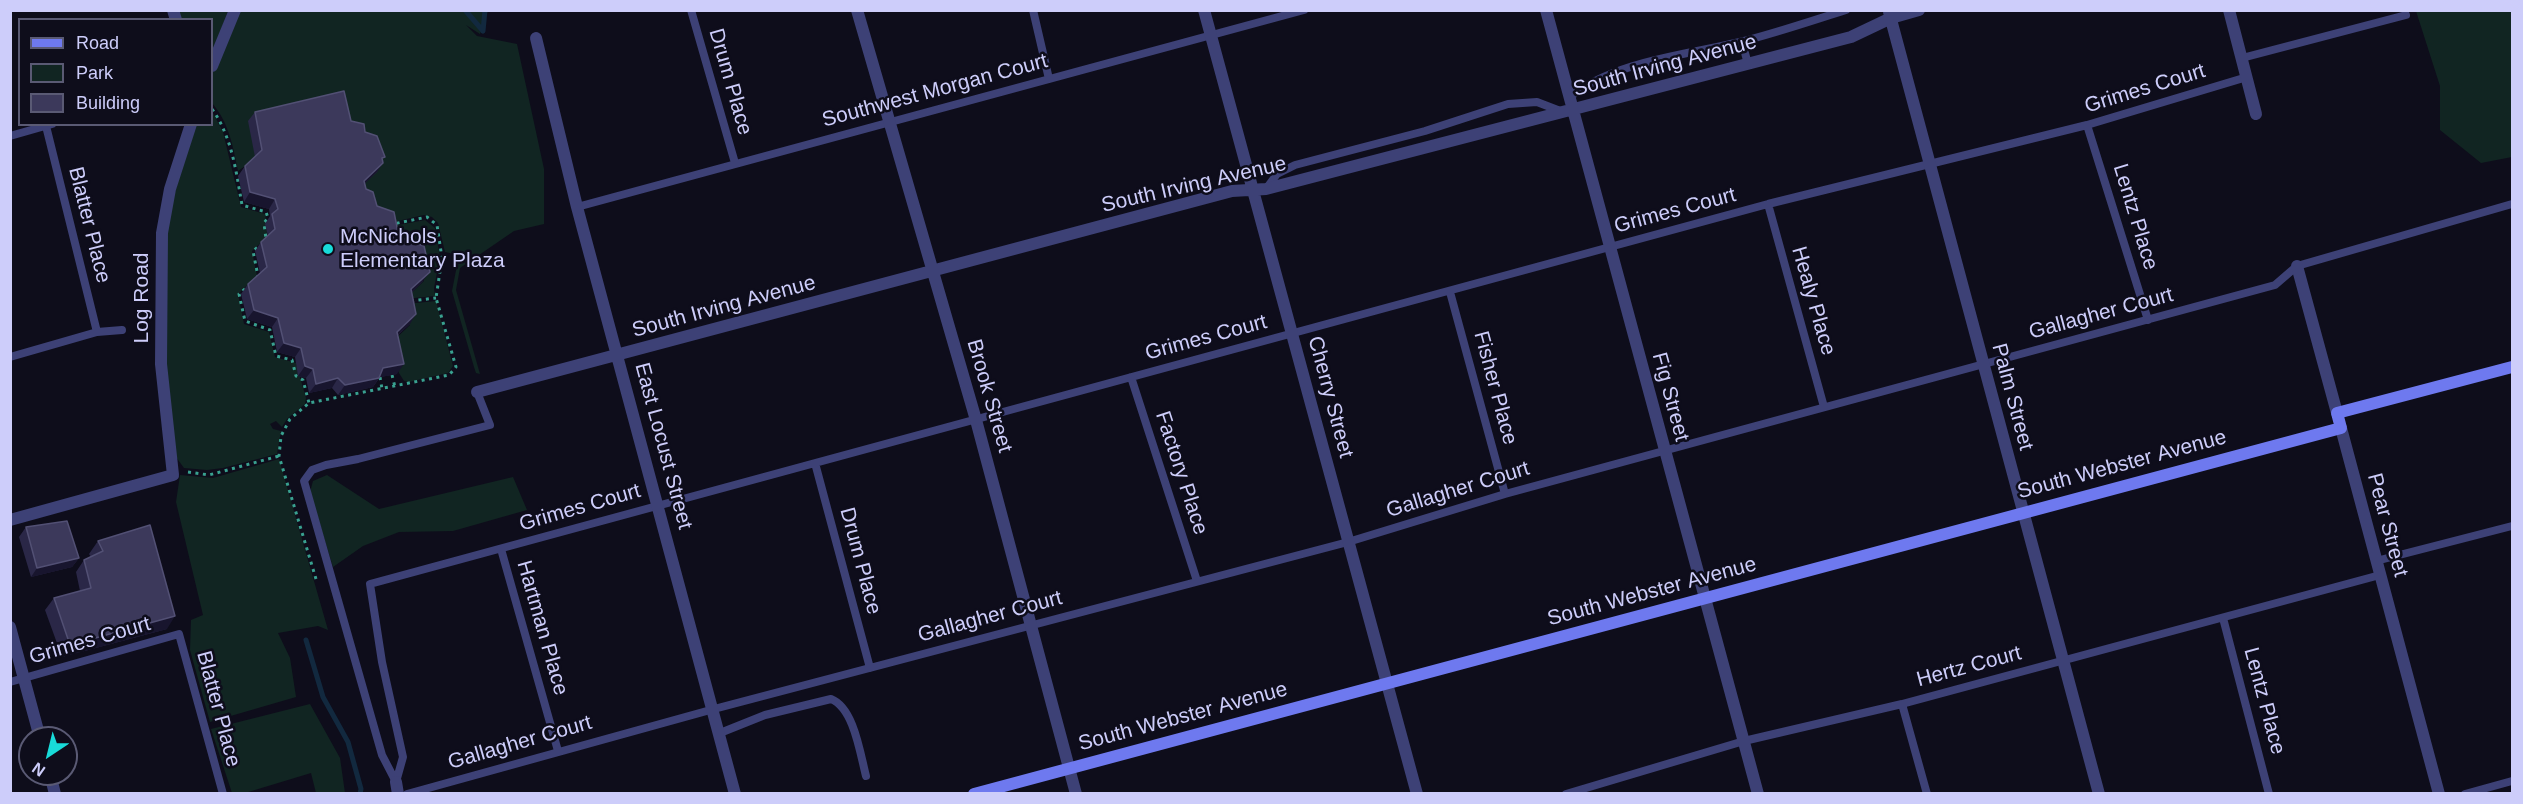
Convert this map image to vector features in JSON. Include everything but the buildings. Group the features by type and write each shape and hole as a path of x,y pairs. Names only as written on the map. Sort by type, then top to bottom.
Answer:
{"street":[{"path":"213,64 235,10"},
{"name":"Brook Street","path":"857,10 976,420 1076,794"},
{"name":"Cherry Street","path":"1204,10 1260,191 1293,333 1348,542 1389,682 1417,794"},
{"name":"Fig Street","path":"1546,10 1570,97 1569,111 1610,247 1758,794"},
{"name":"South Irving Avenue","path":"477,392 1232,191 1260,191 1851,37 1890,14 1919,10"},
{"path":"2229,10 2256,114"},
{"name":"Palm Street","path":"1890,14 2022,512 2065,660 2099,794"},
{"name":"East Locust Street","path":"536,38 577,207 619,356 735,794"},
{"name":"Log Road","path":"172,472 161,364 162,233 170,189 190,126"},
{"name":"Pear Street","path":"2297,266 2439,794"},
{"path":"2337,413 2512,368"},
{"name":"South Webster Avenue","path":"974,794 2341,428"},
{"path":"10,520 172,472"},
{"path":"10,627 37,726"}],"lane":[{"name":"Drum Place","path":"690,10 735,163"},
{"path":"1033,10 1049,79"},
{"name":"Southwest Morgan Court","path":"577,207 1304,10"},
{"path":"1570,97 1602,77 1664,59 1742,42 1846,10"},
{"path":"2242,58 2406,15"},
{"path":"1742,42 1748,64"},
{"name":"Grimes Court","path":"397,788 403,757 382,662 370,584 1768,204 2087,125 2247,77"},
{"path":"1260,191 1277,174 1295,165 1425,131 1508,104 1538,102 1569,111"},
{"name":"Lentz Place","path":"2087,125 2148,320"},
{"path":"10,136 45,126"},
{"name":"Blatter Place","path":"49,126 97,332"},
{"name":"Healy Place","path":"1768,204 1824,407"},
{"name":"Gallagher Court","path":"407,794 714,709 1348,542 1505,494 2275,285 2297,266 2512,204"},
{"name":"Fisher Place","path":"1450,292 1505,494"},
{"path":"10,357 97,332 122,330"},
{"name":"Factory Place","path":"1131,377 1197,581"},
{"path":"397,788 382,755 304,481 312,470 326,465 490,425 477,392"},
{"name":"Drum Place","path":"815,463 870,668"},
{"path":"2376,561 2512,526"},
{"name":"Hartman Place","path":"501,549 558,751"},
{"name":"Hertz Court","path":"1566,794 1587,791 1743,741 1902,704 2380,575"},
{"name":"Lentz Place","path":"2223,618 2270,794"},
{"name":"Grimes Court","path":"10,682 179,634"},
{"name":"Blatter Place","path":"179,634 223,794"},
{"path":"720,734 765,715 831,699 839,702 849,715 866,776"},
{"path":"1902,704 1927,794"},
{"path":"2465,794 2512,781"}],"path":[{"path":"213,111 223,126 233,156 243,205 266,212 267,218 264,223 267,238 253,251 258,276 239,294 245,321 270,330 276,356 292,360 296,376 303,380 309,403"},
{"path":"316,579 279,456 281,436 290,420 309,403 449,375 456,368 436,298 442,260 437,225 427,218 390,225"},
{"path":"418,258 442,260"},
{"path":"405,302 436,298"},
{"path":"392,375 395,387"},
{"path":"380,377 382,389"},
{"path":"172,472 209,475 279,456"}],"green space":[{"path":"177,11 228,11 213,51 213,18 179,18"},
{"path":"237,11 488,11 480,34 466,25 477,36 517,44 544,169 544,224 514,231 460,268 456,290 480,374 476,373 452,291 459,255 445,252 438,223 432,217 424,215 389,223 255,159 238,171 226,127 213,104 213,71"},
{"path":"2416,11 2512,11 2512,157 2481,163 2440,130 2440,86"},
{"path":"213,113 223,132 241,207 265,214 268,236 252,251 257,276 238,294 244,324 269,332 275,357 296,363 306,398 305,404 287,419 282,427 276,421 270,424 273,429 281,431 277,454 207,470 184,468 173,453 163,356 164,233 193,126 213,126"},
{"path":"425,220 435,228 440,257 419,256 398,248 393,226"},
{"path":"428,259 439,262 434,288 435,296 405,299 424,281 419,260"},
{"path":"436,301 453,366 448,373 409,382 404,381 399,373 392,342 410,325 406,304"},
{"path":"279,459 328,630 318,626 278,633 290,658 296,697 210,722 190,650 191,620 203,615 176,502 180,475 213,478"},
{"path":"327,475 379,509 513,477 527,510 453,531 399,532 363,546 333,567 310,492 313,481"},
{"path":"310,704 340,758 345,793 316,793 311,773 245,793 232,793 211,729"}],"waterway":[{"path":"465,10 483,31"},
{"path":"483,31 485,10"},
{"path":"306,640 323,697 348,742 361,789 360,794"}],"place":[{"name":"McNichols Elementary Plaza","path":"328,249"}]}
